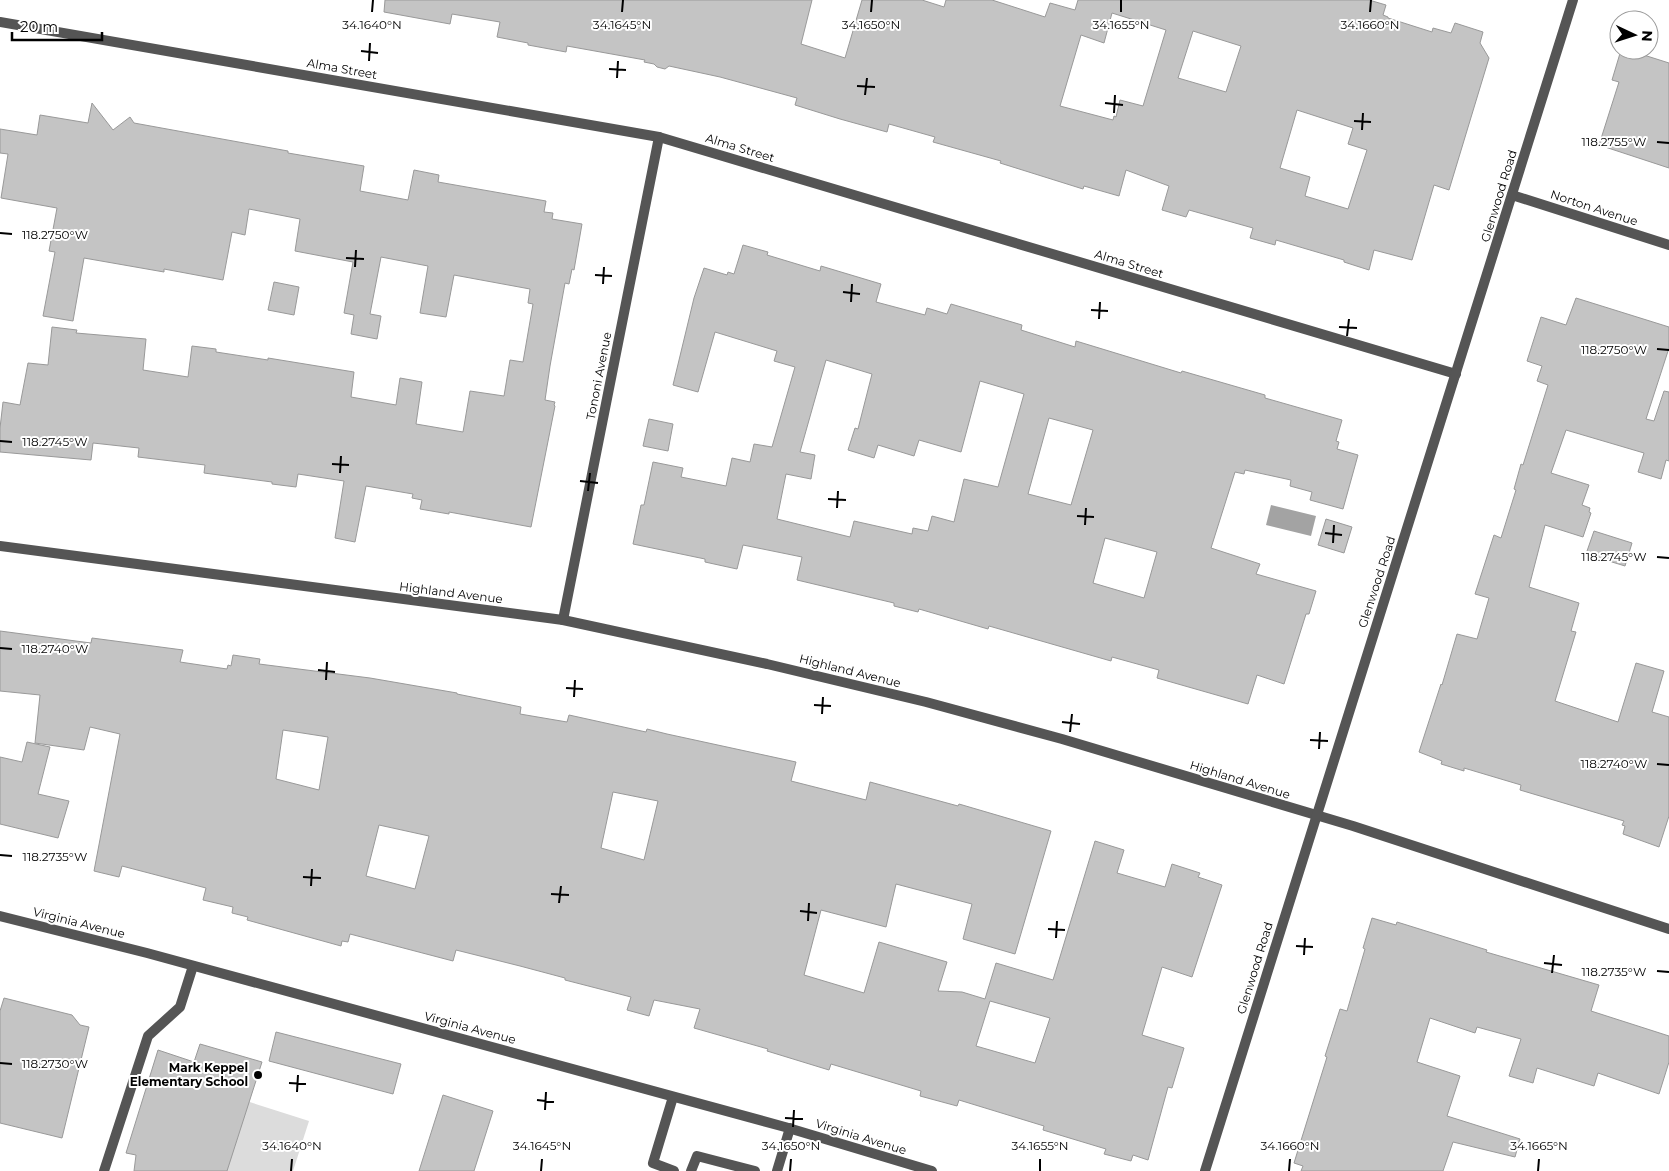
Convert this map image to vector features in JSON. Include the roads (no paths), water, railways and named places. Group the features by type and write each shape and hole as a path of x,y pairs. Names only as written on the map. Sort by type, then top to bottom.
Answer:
{"street":[{"name":"Glenwood Road","path":"1205,1171 1573,0"},
{"name":"Alma Street","path":"0,22 659,137 1456,374"},
{"name":"Tononi Avenue","path":"563,620 659,137"},
{"name":"Norton Avenue","path":"1512,195 1669,245"},
{"name":"Highland Avenue","path":"0,546 563,620 767,664 926,702 1062,739 1362,829 1669,929"},
{"name":"Virginia Avenue","path":"0,916 193,966 790,1128 932,1171"},
{"path":"104,1171 148,1036 180,1006 193,966"},
{"path":"673,1097 653,1163 674,1171"},
{"path":"777,1171 790,1128"},
{"path":"692,1171 697,1156 755,1171"}],"place":[{"name":"Mark Keppel Elementary School","path":"258,1075"}]}
